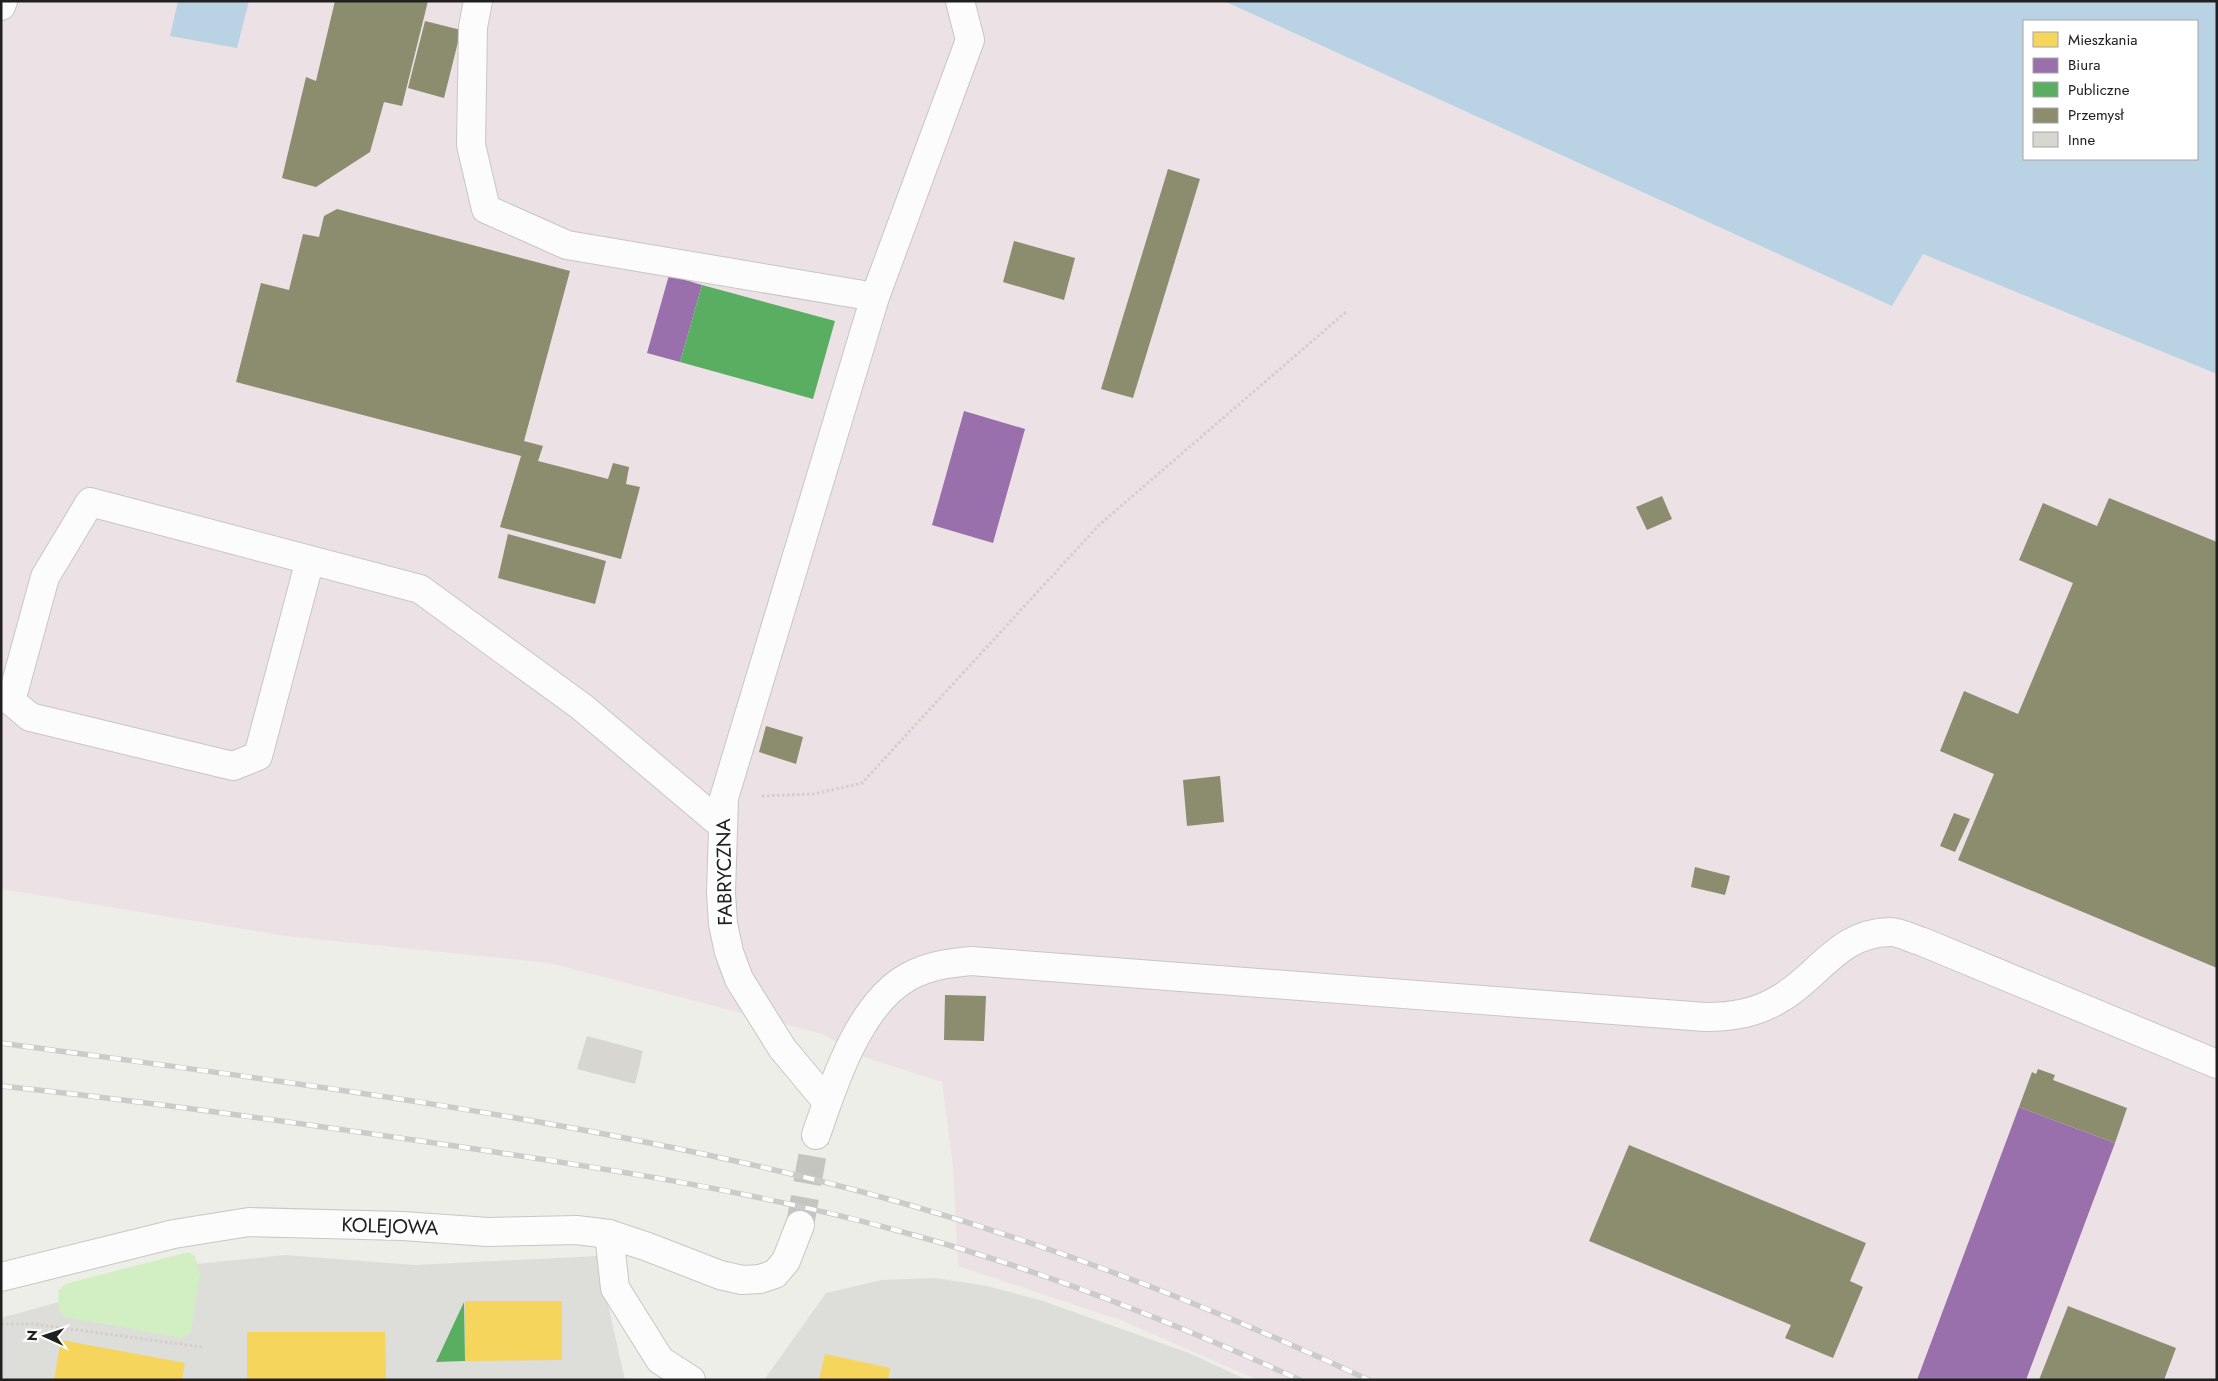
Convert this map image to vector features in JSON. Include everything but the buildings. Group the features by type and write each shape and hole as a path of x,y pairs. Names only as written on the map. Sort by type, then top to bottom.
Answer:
{"street":[{"path":"1,6 4,1"},
{"path":"478,1 473,28 471,145 486,210 567,245 875,297"},
{"name":"FABRYCZNA","path":"827,1102 782,1048 739,979 729,952 723,924 721,893 724,798 875,297 970,40 960,1"},
{"path":"310,560 258,756 233,766 30,717 11,701 45,577 90,502 310,560 420,589 582,707 722,825"},
{"path":"816,1135 848,1051 870,1014 888,993 907,977 932,967 971,961 1705,1017 1733,1017 1756,1010 1782,998 1811,975 1836,950 1862,936 1891,932 1923,942 2217,1064"},
{"name":"KOLEJOWA","path":"1,1277 174,1234 249,1222 404,1226 488,1232 576,1230 609,1234"},
{"path":"691,1380 660,1360 616,1288 609,1234 657,1250 720,1276 742,1280 760,1279 775,1274 786,1261 800,1225"}],"path":[{"path":"724,798 814,794 862,783 1099,525 1346,312"},
{"path":"1,1324 34,1324 202,1347"}],"shaded area":[{"path":"1,1 1224,1 1892,306 1923,253 2217,374 2217,1380 1258,1380 1123,1321 958,1266 953,1166 942,1082 867,1058 822,1034 550,963 286,936 1,889"},
{"path":"285,1255 415,1265 597,1256 625,1380 1,1380 1,1318 196,1264"},
{"path":"935,1278 987,1286 1043,1301 1189,1353 1247,1380 764,1380 826,1293 882,1280"}],"green space":[{"path":"188,1252 195,1256 200,1273 191,1332 182,1338 65,1317 59,1309 58,1291 65,1284"}],"water":[{"path":"178,1 249,1 237,48 170,36"},
{"path":"1224,1 2217,1 2217,374 1923,254 1892,306"}],"tunnel":[{"path":"800,1225 816,1135"}],"railway":[{"path":"1,1043 305,1085 507,1116 708,1155 808,1178 952,1218 1023,1240 1093,1265 1233,1320 1369,1380"},
{"path":"1,1086 172,1106 455,1146 627,1173 797,1206 910,1234 1010,1264 1156,1318 1300,1380"}]}
